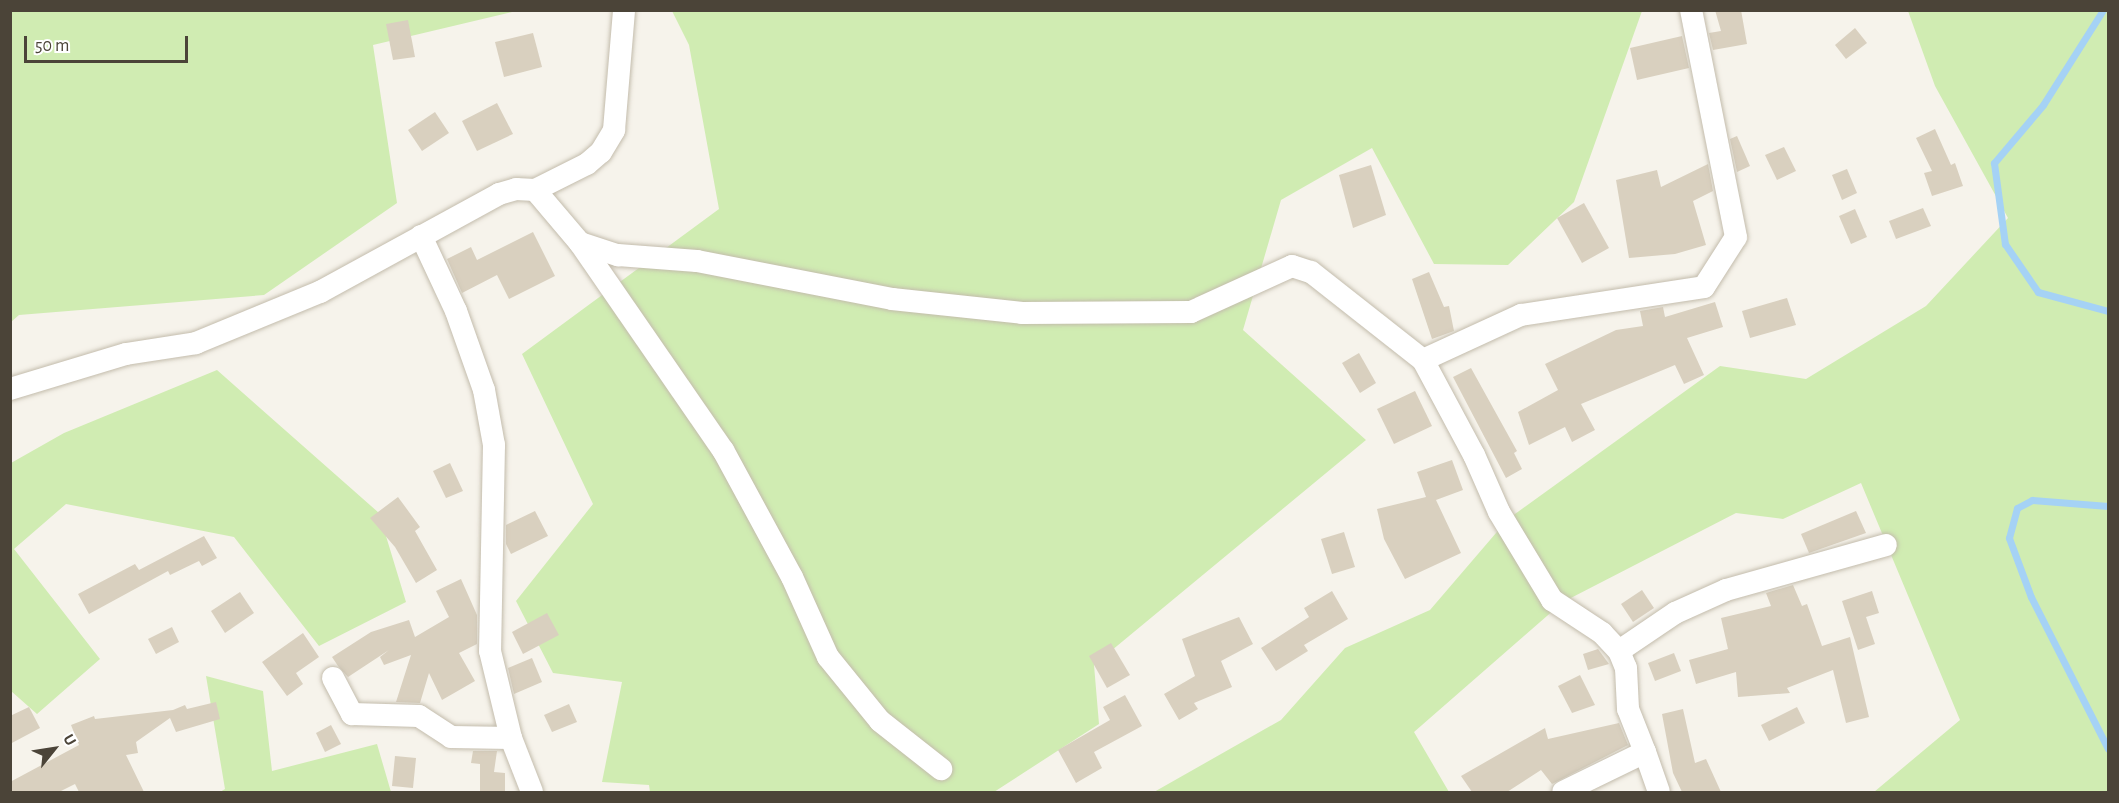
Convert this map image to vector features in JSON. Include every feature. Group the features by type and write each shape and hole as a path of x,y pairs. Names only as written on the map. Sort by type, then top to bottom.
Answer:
{"street":[{"path":"10,389 126,354 196,343 320,292 499,194 516,189 535,190 587,164 601,152 614,130 624,10"},
{"path":"1423,360 1521,315 1704,287 1736,237 1691,10"},
{"path":"535,190 580,243 723,450 792,577 828,657 880,721 941,769"},
{"path":"421,236 456,311 484,390 494,445 490,651 512,738 532,792"},
{"path":"580,243 618,255 697,261 892,299 1022,313 1191,312 1292,266 1311,272 1423,360 1474,455 1499,512 1552,600 1602,633 1619,651 1626,668 1628,709 1659,792"},
{"path":"1619,651 1676,613 1726,590 1886,545"},
{"path":"333,678 352,714 418,716 451,737 512,738"},
{"path":"1563,792 1645,752"}],"green space":[{"path":"11,11 516,11 373,45 397,203 264,295 19,315 11,322"},
{"path":"672,11 1642,11 1574,202 1508,265 1434,264 1372,148 1281,200 1243,330 1366,440 1094,665 1099,724 994,792 650,792 649,785 602,782 622,682 553,673 516,601 593,504 522,354 719,209 689,45"},
{"path":"1908,11 2108,11 2108,792 1874,792 1960,720 1861,483 1783,519 1736,513 1563,602 1414,732 1449,792 1154,792 1281,720 1345,648 1430,610 1508,519 1720,366 1806,379 1926,306 2008,218 1935,86"},
{"path":"217,370 379,513 406,602 319,646 234,537 66,504 14,549 100,659 37,714 11,691 11,463 64,433"},
{"path":"206,676 263,691 272,771 377,744 391,792 220,792 225,789"}],"building":[{"path":"1715,10 1741,10 1747,44 1713,50 1709,33 1721,31"},
{"path":"408,20 415,57 393,60 386,24"},
{"path":"1855,28 1867,43 1846,59 1835,45"},
{"path":"533,33 542,67 504,77 495,42"},
{"path":"1682,36 1689,68 1637,80 1630,48"},
{"path":"497,103 513,134 477,151 462,121"},
{"path":"435,112 449,133 422,151 408,130"},
{"path":"1935,129 1951,165 1955,163 1963,186 1932,196 1924,173 1932,171 1916,138"},
{"path":"1737,136 1750,166 1737,172 1730,139"},
{"path":"1784,147 1796,171 1777,180 1765,155"},
{"path":"1708,164 1713,191 1693,201 1706,245 1675,254 1629,258 1616,180 1657,170 1661,187"},
{"path":"1371,165 1386,215 1353,228 1339,175"},
{"path":"1847,169 1857,193 1842,200 1832,175"},
{"path":"1584,203 1609,248 1582,263 1557,218"},
{"path":"1923,208 1931,226 1896,239 1889,221"},
{"path":"1855,209 1867,237 1851,244 1839,216"},
{"path":"533,232 555,276 509,299 497,275 462,293 447,259 471,247 477,260"},
{"path":"1429,272 1444,307 1449,306 1454,331 1432,339 1412,279"},
{"path":"1787,298 1796,325 1750,338 1742,311"},
{"path":"1715,302 1723,327 1687,338 1704,375 1684,384 1675,365 1581,404 1595,430 1572,442 1565,427 1529,445 1518,412 1558,390 1545,364 1616,330 1643,326 1640,311 1663,307 1665,317"},
{"path":"1359,353 1376,383 1360,393 1342,363"},
{"path":"1471,368 1517,451 1514,453 1522,469 1506,478 1453,377"},
{"path":"1415,391 1432,426 1394,444 1377,409"},
{"path":"1452,460 1463,490 1436,500 1461,553 1405,579 1384,539 1377,509 1426,497 1417,472"},
{"path":"450,463 463,491 446,498 433,471"},
{"path":"398,497 420,527 415,531 437,570 416,583 395,547 370,518"},
{"path":"535,511 548,536 511,554 506,544 506,525"},
{"path":"1856,511 1866,533 1809,553 1801,534"},
{"path":"1344,532 1355,567 1332,574 1321,539"},
{"path":"204,536 217,558 202,566 199,561 170,575 168,571 89,614 78,594 135,564 139,570"},
{"path":"461,579 477,615 477,644 459,653 475,681 442,700 429,673 420,703 396,702 411,655 384,665 380,657 389,650 348,677 332,657 371,632 409,620 415,637 449,617 436,591"},
{"path":"1793,585 1802,606 1807,604 1822,646 1850,637 1869,717 1846,723 1833,670 1787,688 1790,693 1738,697 1736,672 1696,684 1689,660 1728,649 1721,618 1771,606 1766,593"},
{"path":"1642,590 1654,608 1633,622 1621,604"},
{"path":"1332,591 1348,619 1304,645 1308,651 1276,671 1261,648 1309,617 1304,608"},
{"path":"1872,591 1879,613 1866,617 1875,644 1858,650 1842,601"},
{"path":"240,592 254,613 225,633 211,611"},
{"path":"547,613 559,635 523,654 512,632"},
{"path":"1239,617 1253,644 1221,661 1232,687 1194,703 1198,709 1179,720 1164,694 1195,676 1182,639"},
{"path":"172,627 179,642 156,654 148,639"},
{"path":"303,633 319,657 296,673 303,684 287,696 262,662"},
{"path":"1111,643 1130,675 1107,688 1089,656"},
{"path":"1598,649 1609,664 1588,670 1583,654"},
{"path":"1674,653 1681,671 1655,681 1648,663"},
{"path":"532,658 542,682 514,694 508,668"},
{"path":"1580,675 1595,705 1572,713 1558,686"},
{"path":"1125,695 1142,726 1094,752 1102,768 1076,783 1058,750 1110,720 1103,707"},
{"path":"216,702 220,719 176,732 170,718 136,742 138,753 126,755 144,792 79,792 75,784 59,792 10,792 10,782 79,745 71,725 94,716 95,719 173,710 185,705 187,709"},
{"path":"569,704 577,722 552,732 544,715"},
{"path":"29,707 40,728 10,744 10,716"},
{"path":"1797,707 1805,723 1769,741 1761,725"},
{"path":"1683,709 1695,763 1706,759 1721,792 1682,792 1673,773 1662,714"},
{"path":"1619,723 1628,745 1552,784 1541,770 1507,792 1472,792 1461,776 1545,728 1548,739"},
{"path":"331,725 341,744 325,752 316,733"},
{"path":"473,751 497,751 494,772 505,773 505,792 480,792 480,764 471,763"},
{"path":"395,756 416,758 413,788 392,786"}],"waterway":[{"path":"2103,10 2043,105 1994,163 2005,244 2038,292 2108,311"},
{"path":"2108,506 2032,500 2017,508 2009,538 2031,597 2108,749"}]}
